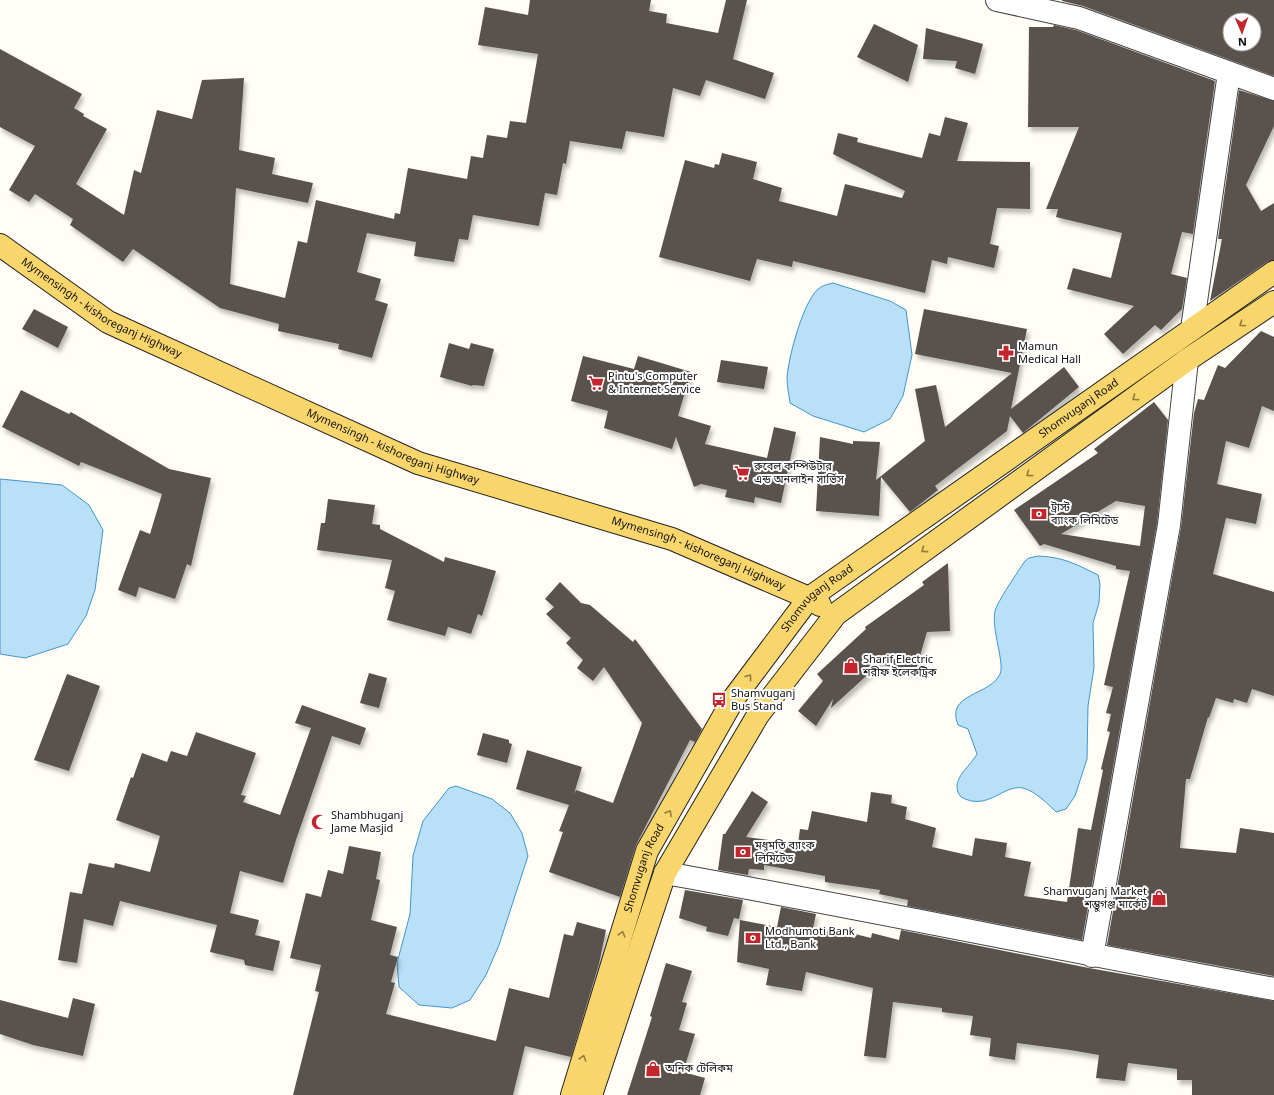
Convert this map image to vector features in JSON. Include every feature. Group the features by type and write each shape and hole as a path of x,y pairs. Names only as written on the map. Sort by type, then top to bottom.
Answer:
{"main road":[{"name":"Mymensingh - kishoreganj Highway","path":"0,245 108,322 418,463 672,538 809,598"},
{"name":"Shomvuganj Road","path":"572,1095 647,851 734,698 809,598 1274,272"},
{"name":"Shomvuganj Road","path":"590,1095 665,873 758,715 836,614 1187,360 1274,302"},
{"path":"809,598 836,614"}],"street":[{"path":"997,0 1079,18 1274,89"},
{"path":"1192,329 1229,73"},
{"path":"1092,956 1168,525 1187,360"},
{"path":"665,873 839,904 1092,956 1274,989"}],"water":[{"path":"833,283 890,301 906,310 912,355 903,396 890,419 864,432 813,416 790,403 787,378 788,369 790,357 803,315 815,293 822,286"},
{"path":"0,479 62,485 89,505 103,530 95,590 86,616 68,644 25,658 0,654"},
{"path":"1038,556 1055,558 1083,568 1098,575 1100,584 1099,603 1093,623 1094,668 1088,706 1087,759 1075,796 1066,809 1056,812 1037,795 1023,788 1009,790 987,800 971,801 961,797 957,785 962,774 977,754 968,729 958,725 956,715 958,707 970,696 995,681 1000,674 1001,662 995,627 995,611 1025,561 1029,558"},
{"path":"456,786 492,799 510,813 522,833 528,856 499,945 486,975 470,1000 452,1008 419,1005 399,987 397,963 410,914 413,856 423,821 449,788"}],"building":[{"path":"530,0 651,0 649,11 667,14 666,23 718,33 726,0 747,0 733,59 774,73 765,99 706,80 700,96 673,88 664,137 626,131 622,149 570,141 566,164 563,163 557,195 545,193 539,226 473,215 468,240 459,239 454,262 414,256 416,242 367,233 357,272 381,279 375,300 388,304 372,358 338,349 339,344 278,331 279,324 220,308 133,249 123,262 70,225 73,219 35,194 29,202 9,190 35,146 0,127 0,49 82,94 74,108 84,114 83,116 107,129 76,184 124,215 134,170 141,173 157,110 192,119 202,80 244,78 239,150 275,158 272,174 313,183 308,203 236,188 230,284 285,298 298,241 307,243 316,200 394,219 395,213 400,214 408,168 467,179 471,156 483,158 487,135 507,138 510,121 526,123 538,54 478,45 485,7 528,15"},
{"path":"1062,0 1274,0 1274,76 1083,6"},
{"path":"874,24 918,45 908,82 857,57"},
{"path":"1054,25 1076,30 1215,81 1193,234 1182,232 1171,274 1187,278 1182,309 1161,330 1155,325 1123,354 1104,334 1134,306 1067,289 1073,268 1111,278 1122,233 1056,217 1058,209 1046,209 1079,127 1028,127 1029,27 1053,27"},
{"path":"926,28 983,44 975,74 955,68 957,61 923,59"},
{"path":"1239,90 1274,101 1274,126 1246,185 1261,211 1274,203 1274,260 1267,262 1210,301 1222,239 1218,239"},
{"path":"945,117 968,123 957,161 1030,162 1030,209 997,208 990,244 999,246 994,268 948,257 947,264 932,260 925,293 793,261 792,267 757,259 750,281 659,257 685,160 714,168 715,164 719,165 722,153 757,162 753,179 782,188 779,201 837,216 845,184 902,198 905,191 833,154 838,133 858,138 857,142 922,158 929,133 940,136"},
{"path":"34,309 68,327 58,348 22,329"},
{"path":"924,309 1027,329 1011,409 1064,367 1079,387 1023,433 1010,416 1007,431 935,486 938,490 910,512 881,477 879,516 816,511 820,437 853,444 853,441 880,442 876,480 925,441 915,389 936,385 945,427 1012,373 915,354"},
{"path":"1261,331 1274,337 1274,411 1262,406 1249,448 1226,441 1217,484 1262,494 1256,524 1226,518 1213,574 1274,592 1274,696 1252,689 1247,703 1234,699 1233,703 1216,698 1209,718 1208,717 1190,779 1186,779 1180,848 1236,853 1240,828 1274,833 1274,976 1107,945 1181,527 1194,413 1198,399 1204,400 1218,365 1225,368"},
{"path":"449,343 469,349 471,343 494,349 484,386 472,386 440,377"},
{"path":"583,356 634,369 638,356 691,372 678,416 711,426 705,444 767,458 774,427 796,432 781,503 755,497 754,503 725,497 727,490 701,484 694,487 676,437 672,449 604,428 608,411 571,401"},
{"path":"721,360 768,367 764,389 717,382"},
{"path":"21,390 69,414 71,412 169,469 211,478 191,566 187,564 175,599 139,587 136,597 118,590 140,530 150,534 162,494 81,462 79,466 2,427"},
{"path":"1154,402 1168,420 1157,523 1082,940 907,906 908,900 879,894 880,890 825,882 825,876 764,865 764,870 749,869 748,875 718,870 723,834 725,834 752,791 768,802 746,837 798,844 800,829 808,830 812,811 867,822 871,792 892,795 891,803 907,807 905,819 936,828 932,847 972,856 975,838 1007,843 1005,857 1031,862 1024,896 1067,902 1078,828 1091,830 1103,770 1101,769 1110,732 1107,731 1111,714 1106,713 1113,687 1104,685 1130,571 1116,569 1116,566 1044,544 1040,546 1014,510 1098,453 1094,449","holes":["1116,501 1145,506 1140,546 1061,534"]},
{"path":"328,499 375,505 372,524 380,525 380,529 444,562 445,557 496,571 482,616 478,614 471,634 448,627 445,636 387,620 395,591 385,588 392,560 317,550 321,523 325,523"},
{"path":"948,563 950,631 927,632 915,673 884,665 885,659 831,708 833,699 816,726 798,711 823,681 817,674 866,629 865,627 924,585 922,582"},
{"path":"560,582 581,603 590,605 633,642 635,639 702,729 695,742 690,740 636,845 620,897 549,872 563,832 559,831 569,805 516,789 527,750 582,767 574,794 576,790 613,803 642,723 604,667 593,681 577,668 583,660 566,643 571,638 546,614 554,607 545,599"},
{"path":"369,673 387,678 379,708 360,703"},
{"path":"67,674 100,686 69,771 34,760"},
{"path":"302,705 366,728 360,745 332,736 296,840 283,883 240,871 230,913 259,920 255,935 280,941 273,971 245,965 244,960 210,952 217,925 120,901 113,926 84,919 77,963 58,960 70,892 82,894 89,863 114,868 115,863 150,872 160,836 116,820 131,777 133,778 142,753 167,762 171,751 187,756 196,732 256,753 241,795 246,796 243,802 280,815 311,728 295,723"},
{"path":"483,733 509,740 509,743 512,744 507,763 477,755"},
{"path":"349,846 381,852 376,879 380,880 371,920 397,927 390,955 398,957 391,982 395,983 386,1014 496,1041 509,988 549,998 564,934 573,936 577,922 606,930 599,964 571,1057 525,1046 513,1095 293,1095 319,992 315,991 321,965 290,958 306,893 321,897 328,870 343,874"},
{"path":"685,890 743,900 739,919 734,918 728,936 706,931 707,927 679,918"},
{"path":"781,907 816,914 813,928 855,938 855,934 871,938 872,933 899,940 901,930 1089,968 1274,1001 1274,1095 1192,1095 1192,1080 1177,1080 1177,1069 1128,1063 1125,1081 1096,1078 1099,1055 1070,1050 1017,1043 1015,1060 989,1056 991,1038 970,1035 973,1016 942,1012 942,1008 893,1002 886,1058 864,1056 873,988 806,972 802,991 766,985 769,969 737,962 740,920 777,927"},
{"path":"666,963 692,971 682,1002 687,1003 679,1030 695,1034 683,1072 705,1078 700,1095 627,1095 652,1017 650,1016"},
{"path":"73,998 95,1004 83,1056 33,1045 0,1034 0,1000 68,1018"}],"place":[{"name":"Mamun Medical Hall","path":"1006,353"},
{"name":"Pintu's Computer & Internet Service","path":"596,383"},
{"name":"রুবেল কম্পিউটার এন্ড অনলাইন সার্ভিস","path":"742,473"},
{"name":"ট্রাস্ট ব্যাংক লিমিটেড","path":"1039,514"},
{"name":"Sharif Electric শরীফ ইলেকট্রিক","path":"851,666"},
{"name":"Shamvuganj Bus Stand","path":"719,700"},
{"name":"Shambhuganj Jame Masjid","path":"319,822"},
{"name":"মধুমতি ব্যাংক লিমিটেড","path":"743,852"},
{"name":"Shamvuganj Market শম্ভুগঞ্জ মার্কেট","path":"1159,898"},
{"name":"Modhumoti Bank Ltd., Bank","path":"753,938"},
{"name":"অনিক টেলিকম","path":"653,1069"}]}
